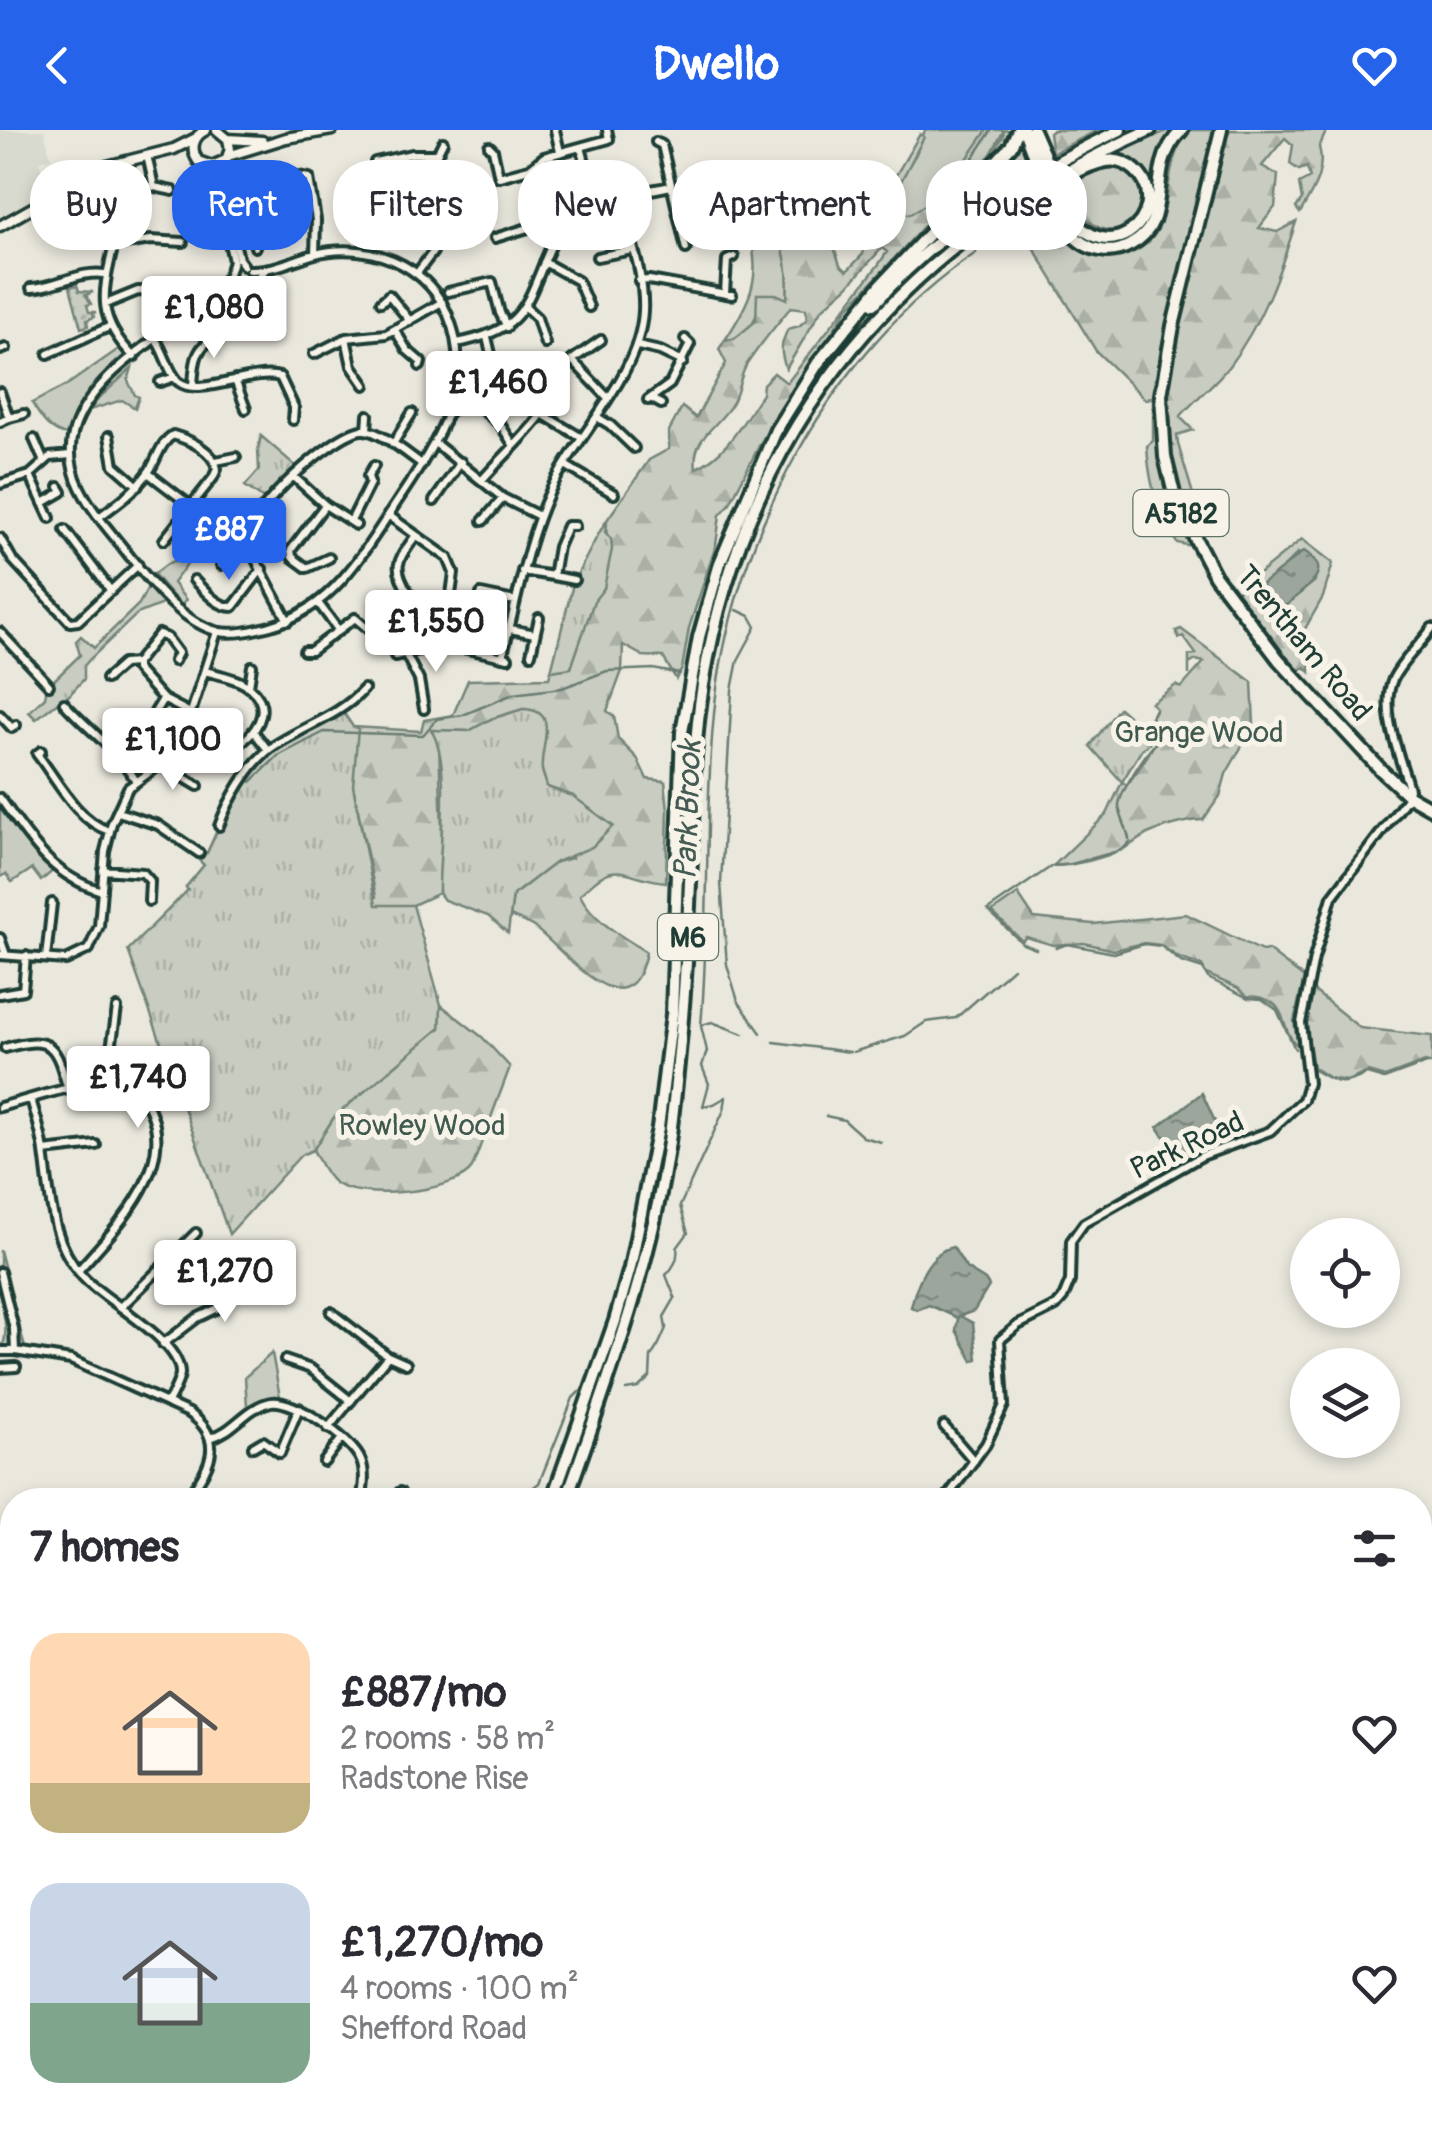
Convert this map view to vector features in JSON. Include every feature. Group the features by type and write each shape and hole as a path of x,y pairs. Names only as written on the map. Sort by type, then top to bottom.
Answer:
{"highway":[{"name":"M6","path":"556,1488 615,1321 658,1128 672,1014 682,732 700,637 720,562 787,410 832,344 881,285 1011,146 1021,130 1040,160"},
{"name":"M6","path":"1033,130 1038,155"},
{"name":"M6","path":"757,473 821,368 904,273 943,238 1012,188 1120,130"},
{"name":"M6","path":"570,1488 628,1324 670,1133 684,1014 694,773 702,687 739,544 768,478 825,384 862,334 955,245 1029,192 1079,163 1150,130"},
{"name":"M6","path":"1087,245 1103,251 1127,247 1145,234 1152,224 1163,162 1182,130"},
{"name":"Trentham Road","path":"1221,130 1173,326 1161,396 1165,457 1176,502 1204,558 1236,608 1328,715 1407,795 1432,809"},
{"name":"M6","path":"1087,168 1113,160 1131,166 1144,186 1146,212 1140,225 1114,238 1098,238 1087,231"},
{"name":"M6","path":"825,384 891,312 959,250"}],"main road":[{"path":"227,158 223,133 248,142 332,130"},
{"path":"174,149 199,133"},
{"path":"199,133 193,148 199,160"},
{"path":"223,160 286,138"},
{"path":"0,226 107,166 174,149 186,151 199,160"}],"street":[{"path":"556,130 560,152"},
{"path":"494,148 496,178 529,169 544,156 613,138 607,130"},
{"path":"437,160 443,142"},
{"path":"656,142 662,145 672,190"},
{"path":"581,146 585,160"},
{"path":"147,154 154,187 168,187"},
{"path":"384,160 437,154"},
{"path":"227,158 221,181 240,259 254,280"},
{"path":"652,190 671,186"},
{"path":"313,187 315,254"},
{"path":"134,358 111,326 106,304 105,274 115,239 172,242"},
{"path":"216,292 244,290 266,270 315,254 362,251 388,258 416,273 442,302 457,344 458,378 436,444 342,582 319,604 288,621 246,632 217,632 184,614 99,516 76,478 70,455 72,434 84,410 110,378 216,292 232,268 231,250"},
{"path":"416,273 435,250"},
{"path":"457,344 487,337 507,327 524,306 549,250"},
{"path":"396,656 444,644 505,657 522,571 539,516 565,464 638,346 643,312 632,250 597,258"},
{"path":"639,282 650,280 728,294 727,259"},
{"path":"544,262 578,281 589,308"},
{"path":"232,268 266,270"},
{"path":"30,288 54,285 87,272 105,274"},
{"path":"227,277 232,290"},
{"path":"452,289 491,278 507,327"},
{"path":"106,304 138,291 160,292"},
{"path":"381,302 389,296 410,321"},
{"path":"314,354 346,338 394,330 442,302"},
{"path":"524,306 537,318 544,344"},
{"path":"48,354 111,326"},
{"path":"193,386 196,353 224,330"},
{"path":"394,330 407,350 422,361"},
{"path":"487,337 499,381"},
{"path":"346,338 352,366 365,385"},
{"path":"156,340 175,377 193,386 252,374 280,378 294,407 292,420"},
{"path":"600,340 570,362 608,398"},
{"path":"661,404 650,399 670,384 691,342"},
{"path":"638,346 683,362"},
{"path":"160,382 175,377"},
{"path":"235,380 246,409"},
{"path":"532,391 538,396 542,414 582,438"},
{"path":"0,392 8,418"},
{"path":"484,411 500,424 514,446"},
{"path":"393,444 412,413"},
{"path":"0,422 24,414"},
{"path":"482,480 522,442 542,414"},
{"path":"367,430 368,415"},
{"path":"596,417 610,425 629,447"},
{"path":"288,621 248,541 261,510 341,439 367,430 422,464"},
{"path":"99,516 138,486 166,439 173,435 212,456 216,474 164,536"},
{"path":"109,436 114,465 138,486"},
{"path":"34,439 44,462"},
{"path":"436,444 503,498 539,516"},
{"path":"0,484 30,475 54,456 70,455"},
{"path":"216,462 236,456"},
{"path":"435,496 461,462"},
{"path":"565,464 614,494"},
{"path":"294,477 325,505 353,523 374,466"},
{"path":"148,473 191,506"},
{"path":"30,475 50,518"},
{"path":"43,503 63,489"},
{"path":"489,520 503,498"},
{"path":"325,505 291,550 292,558 306,568 328,558"},
{"path":"388,515 448,558 454,573 444,644"},
{"path":"553,576 558,546 567,526 575,526"},
{"path":"66,534 111,590"},
{"path":"408,592 397,574 398,560 416,535"},
{"path":"0,538 12,558 67,621 78,620 138,565"},
{"path":"221,565 232,550 248,541"},
{"path":"194,580 231,610 262,569"},
{"path":"522,571 574,580"},
{"path":"480,594 516,600"},
{"path":"319,604 340,631"},
{"path":"304,651 311,651 355,618 368,629"},
{"path":"531,654 539,618"},
{"path":"510,628 535,634"},
{"path":"1407,795 1410,789 1390,720 1392,686 1396,674 1432,628"},
{"path":"0,632 44,683"},
{"path":"0,938 3,955 75,958 89,949 97,935 110,831 128,788 161,764 178,741 192,714 217,632"},
{"path":"106,679 124,664 136,663 159,634 174,645 178,653 174,661"},
{"path":"405,653 418,680 424,710"},
{"path":"136,663 138,675 163,699 192,714"},
{"path":"249,686 252,666"},
{"path":"206,670 249,686 259,698 262,710 261,722 254,732 234,748 210,730"},
{"path":"220,826 236,790 268,750 351,702 364,688"},
{"path":"154,712 163,699"},
{"path":"65,708 113,749 136,781"},
{"path":"0,715 10,726"},
{"path":"254,732 268,750"},
{"path":"41,751 37,754 81,812 91,823 110,831"},
{"path":"161,764 198,786"},
{"name":"Park Road","path":"953,1488 974,1461 1004,1405 1000,1340 1018,1324 1056,1306 1063,1298 1070,1281 1071,1241 1078,1228 1202,1156 1270,1131 1304,1100 1308,1083 1301,1023 1332,897 1407,795"},
{"path":"0,798 53,866 80,884 102,891"},
{"path":"118,812 158,825 199,853"},
{"path":"103,870 142,873 150,881 149,901"},
{"path":"46,958 49,908"},
{"path":"0,994 23,990 26,956"},
{"path":"106,1083 117,1008"},
{"path":"5,1048 39,1041 48,1044 57,1052 68,1090"},
{"path":"0,1107 106,1083 135,1092 148,1104 156,1130 155,1145 138,1196 78,1271"},
{"path":"32,1099 55,1225 78,1271 163,1344 178,1365 180,1377 168,1403"},
{"path":"44,1151 96,1145"},
{"path":"122,1306 196,1232"},
{"path":"0,1272 14,1329 15,1352"},
{"path":"163,1344 197,1318 218,1308 222,1300 212,1280"},
{"path":"331,1312 388,1356 406,1364"},
{"path":"0,1352 71,1360 198,1419 210,1438 210,1462 194,1488"},
{"path":"328,1428 388,1356"},
{"path":"284,1360 311,1369 351,1400"},
{"path":"0,1368 16,1368"},
{"path":"210,1438 221,1435 256,1406 279,1401 299,1408 353,1446 361,1460 363,1488"},
{"path":"254,1447 263,1441 280,1453 299,1408"},
{"path":"944,1426 974,1461"},
{"path":"324,1462 342,1438"}],"shaded area":[{"path":"0,130 44,130 51,158 30,160 30,202 0,220"}],"green space":[{"path":"925,130 996,130 975,160 926,160 926,232 905,255 901,251 895,257 886,250 906,250 906,170"},
{"path":"987,130 1004,130 985,160 966,160"},
{"path":"1004,130 1011,130 991,160 986,160"},
{"path":"1021,130 1032,160 997,160"},
{"path":"1098,130 1052,153 1049,133"},
{"path":"1168,130 1177,130 1152,219 1133,241 1119,248 1105,248 1087,236 1109,243 1128,237 1143,224 1151,205 1151,186 1139,168 1114,155"},
{"path":"1190,130 1327,130 1319,147 1321,165 1317,182 1300,213 1296,208 1302,200 1299,184 1310,178 1307,167 1299,170 1290,164 1293,145 1285,138 1262,166 1278,175 1275,207 1259,228 1277,232 1296,222 1261,314 1241,349 1180,417 1193,430 1177,435 1204,531 1191,546 1177,543 1155,497 1147,446 1153,441 1153,398 1145,399 1096,351 1035,250 1082,250 1107,256 1133,252 1149,242 1165,208 1179,147"},
{"path":"920,134 924,137 906,172 905,160"},
{"path":"1115,164 1134,178 1142,195 1140,211 1131,224 1117,230 1099,228 1087,218 1087,172"},
{"path":"926,204 926,224 906,245 906,214"},
{"path":"753,250 783,250 787,300 759,305 748,328 725,340 748,300"},
{"path":"783,250 835,250 840,265 847,271 864,250 880,250 821,310 786,369 782,349 785,335 788,329 807,319 806,309 791,307 747,364 733,402 698,448 696,468 717,455 734,436 762,394 763,384 774,373 787,383 879,264 887,252 884,250 902,250 847,309 762,440 720,515 716,545 676,679 663,657 643,656 623,645 622,671 607,711 614,716 618,739 637,758 647,779 665,781 666,882 612,872 580,895 601,921 646,952 637,977 625,988 611,988 594,980 532,926 510,916 513,895 556,862 572,858 573,796 547,787 523,709 469,731 432,730 439,742 439,893 413,905 365,909 376,897 353,786 219,864 159,922 204,865 196,857 201,850 207,853 219,826 342,711 353,727 421,731 424,720 453,715 468,680 549,678 551,671 571,668 584,629 581,625 563,624 567,612 588,617 604,588 607,520 649,460 669,449 669,431 682,407 696,418 726,363 719,349 725,340 734,339 756,321 757,294 776,294 787,299"},
{"path":"77,285 79,291 93,292 86,295 91,304 87,305 89,312 96,312 87,320 88,326 81,328 70,287"},
{"path":"120,348 125,356 90,393 68,435 51,428 32,403 67,385"},
{"path":"132,368 128,381 139,397 135,408 122,400 90,410 99,398"},
{"path":"466,377 484,400 455,415"},
{"path":"261,436 298,468 265,500 245,486 259,470"},
{"path":"607,520 605,532 612,549 604,588 594,601 571,668 551,671 574,580"},
{"path":"1302,539 1333,563 1323,597 1297,643 1310,655 1310,672 1305,667 1298,671 1234,594","holes":["1298,553 1317,566 1315,581 1274,608 1262,590"]},
{"path":"186,556 190,560 173,583 186,600 181,606 154,574"},
{"path":"149,585 165,603 137,614 89,660 84,666 84,679 62,703 59,701 36,719 29,712 45,697 47,687 80,655 76,641 81,636 94,648 139,604"},
{"name":"Grange Wood","path":"1181,629 1252,682 1254,725 1226,774 1220,796 1203,820 1156,831 1098,859 1053,866 1107,814 1122,782 1127,785 1150,752 1156,740 1151,717 1156,708 1151,703 1176,685 1181,688 1204,662 1196,660 1189,664 1189,655 1196,654 1183,636 1179,638 1176,631"},
{"path":"1119,708 1151,736 1122,782 1090,746"},
{"path":"341,709 353,727 358,728 353,786 376,905 413,905 441,1005 440,1028 334,1117 313,1150 301,1155 229,1234 128,950 188,890 186,887 204,865 196,857 201,850 207,853 236,790 268,750"},
{"path":"523,709 535,711 545,723 542,770 547,787 573,796 613,826 592,847 556,862 513,895 508,933 488,916 444,900 439,893 443,785 438,745 431,730 469,731"},
{"path":"3,801 56,868 41,881 32,869 12,882 6,874 0,877"},
{"path":"1018,894 1034,918 1093,924 1186,914 1262,951 1268,950 1304,978 1294,1021 1298,1046 1271,1002 1247,996 1206,974 1202,966 1179,958 1160,945 1144,943 1114,950 1084,943 1053,945 1026,937 1022,941 992,912"},
{"path":"1313,990 1360,1028 1432,1036 1432,1064 1425,1062 1385,1077 1368,1072 1347,1081 1329,1078 1313,1067 1305,1020"},
{"name":"Rowley Wood","path":"441,1005 482,1037 510,1067 472,1168 463,1177 447,1183 406,1192 364,1192 335,1183 313,1150 334,1117 440,1028"},
{"path":"0,1250 26,1352 1,1351 5,1329"},
{"path":"272,1353 280,1397 247,1406 245,1377"}],"water":[{"path":"1304,551 1317,563 1317,575 1289,603 1276,610 1262,584"},
{"path":"1202,1093 1217,1126 1195,1143 1191,1152 1177,1156 1158,1127"},
{"path":"953,1247 966,1268 989,1286 974,1311 960,1316 973,1323 977,1359 973,1361 956,1330 958,1318 929,1305 917,1310 911,1307 930,1262"}],"waterway":[{"name":"Park Brook","path":"972,160 991,131"},
{"name":"Park Brook","path":"626,1390 638,1388 650,1377 651,1357 666,1328 664,1317 675,1298 666,1275 688,1233 680,1206 724,1110 726,1097 703,1106 709,1084 702,1066 707,1051 701,1026 714,714 724,648 741,583 765,518 796,455 833,396 876,342 923,294 976,250"},
{"path":"737,610 750,616 756,627 738,660 732,690 721,883 727,965 738,1001 761,1033"},
{"path":"251,782 278,756 324,732 423,735 437,719 463,715 513,694 562,688 607,671 653,669 680,674"},
{"path":"1129,839 1120,801 1133,774 1155,744 1151,717 1155,709"},
{"path":"1068,865 1122,850 1130,842"},
{"path":"1036,949 1023,944 988,910 1052,866 1065,865"},
{"path":"1056,948 1067,944 1114,953 1144,944 1161,946 1181,962 1203,969 1208,978 1248,998 1262,999 1277,1010 1295,1049"},
{"path":"853,1052 905,1036 926,1022 956,1018 1013,968"},
{"path":"702,1025 712,1022 743,1034"},
{"path":"774,1042 850,1052"},
{"path":"1312,1069 1344,1082 1367,1074 1384,1079 1427,1063"},
{"path":"826,1116 844,1120 863,1137 881,1142"},
{"name":"Park Brook","path":"533,1488 539,1483 573,1398 579,1392"}]}
